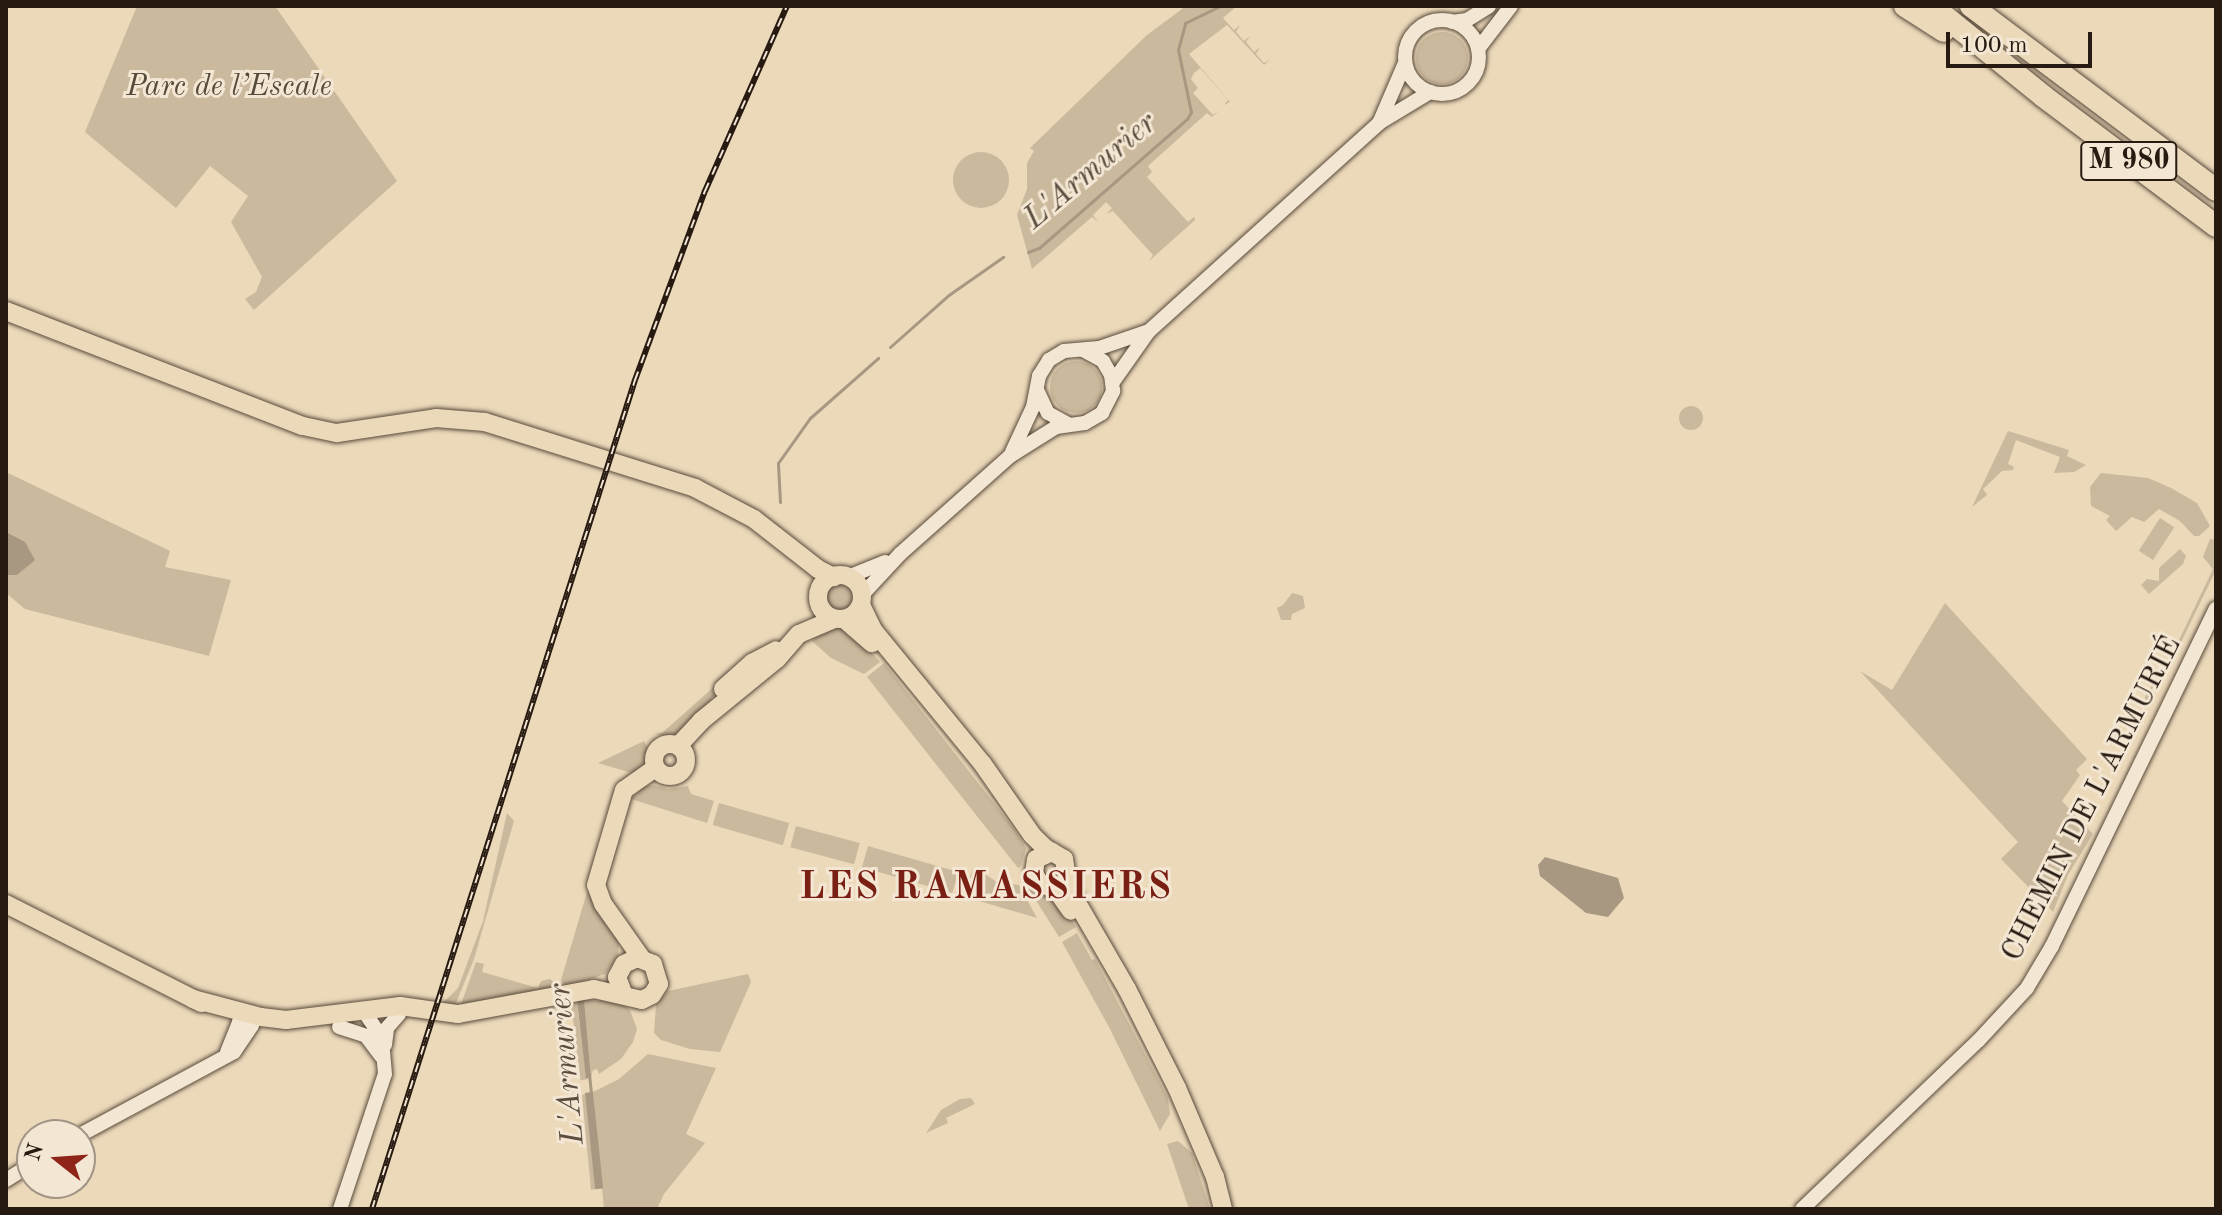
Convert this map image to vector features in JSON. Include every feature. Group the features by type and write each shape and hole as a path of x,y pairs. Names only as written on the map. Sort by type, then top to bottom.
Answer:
{"highway":[{"path":"1905,6 2043,96"},
{"name":"M 980","path":"1932,6 2020,73 2043,96 2216,226"},
{"name":"M 980","path":"1971,6 2216,190"},
{"path":"1990,6 2064,69 2064,77"}],"main road":[{"path":"13,313 303,426 337,433 436,418 485,422 709,493 754,519 783,543 858,584 873,630 982,763 1044,855"},
{"path":"783,543 811,577 826,614 840,619 867,637 1044,855 1064,859 1076,901 1127,989 1177,1088 1215,1177 1223,1209"},
{"path":"623,993 618,983 628,965 624,929 600,899 598,875 624,790 655,768 672,777 683,770 685,755 678,746 701,721 777,659 784,647 799,634 824,583 841,577"},
{"path":"799,634 854,614 861,600"},
{"path":"1044,855 1034,873 1039,882 1062,897 1088,938 1156,1064 1194,1150 1213,1209"},
{"path":"1049,886 1058,884 1066,873"},
{"path":"6,904 193,999 247,1019 294,1029 339,1027 366,1018"},
{"path":"247,1019 366,1018 420,1011 470,1013 585,991 623,993 642,1000 656,989 658,972 628,965 585,991"}],"street":[{"path":"1379,123 1415,32 1429,23 1467,20 1489,6"},
{"path":"1478,49 1511,6"},
{"path":"1405,63 1416,84 1430,92 1454,92 1469,82 1477,69 1478,49 1468,32 1452,22"},
{"path":"861,600 900,554 1010,456 1056,427 1085,423 1102,413 1110,400 1113,382 1149,331 1379,123 1430,92"},
{"path":"1010,456 1021,438 1038,391 1039,376 1049,360 1064,351 1109,346 1149,331"},
{"path":"1083,350 1103,361 1113,382"},
{"path":"1038,391 1048,413 1068,424"},
{"path":"841,577 865,573 900,554"},
{"name":"CHEMIN DE L'ARMURIÉ","path":"1802,1209 1978,1041 2027,988 2071,906 2216,609"},
{"path":"340,1209 384,1079 387,1028 420,1011"},
{"path":"366,1018 382,1038 385,1061"},
{"path":"96,1126 225,1055 247,1019"},
{"path":"339,1027 366,1036 385,1061"}],"green space":[{"name":"Parc de l’Escale","path":"137,6 275,6 397,181 254,310 245,299 256,292 262,277 231,222 248,196 210,166 176,208 85,132"},
{"path":"1186,6 1237,6 1223,18 1234,30 1240,25 1236,32 1244,41 1250,36 1246,42 1254,52 1260,47 1256,54 1264,63 1271,59 1264,65 1227,25 1189,54 1230,102 1224,105 1228,100 1200,68 1194,73 1191,79 1198,88 1193,93 1213,115 1219,111 1212,117 1207,113 1148,166 1152,172 1147,177 1188,222 1194,217 1195,220 1149,261 1153,255 1113,211 1106,214 1112,208 1106,202 1093,215 1098,222 1092,217 1032,269 1017,215 1027,189 1027,163 1034,151 1030,148 1147,35"},
{"path":"1442,32 1460,40 1468,58 1460,76 1442,84 1424,76 1416,58 1424,40"},
{"path":"981,152 1001,160 1009,180 1001,200 981,208 961,200 953,180 961,160"},
{"path":"1076,361 1095,368 1102,387 1095,406 1076,413 1057,406 1050,387 1057,368"},
{"path":"1691,406 1700,409 1703,418 1700,427 1691,430 1682,427 1679,418 1682,409"},
{"path":"2008,431 2069,450 2067,456 2086,465 2074,472 2054,473 2060,457 2016,440 2008,464 2014,467 2013,470 2002,471 1983,489 1987,495 1972,507"},
{"path":"6,472 170,551 165,567 231,580 209,656 25,609 6,593"},
{"path":"2101,473 2148,478 2171,488 2197,503 2210,526 2199,536 2194,536 2180,521 2159,509 2144,522 2132,517 2116,531 2106,520 2110,516 2091,506 2090,487"},
{"path":"2160,518 2174,527 2153,560 2139,551"},
{"path":"2210,539 2216,540 2216,570 2158,690 2154,689 2146,706 2145,697 2152,685 2157,686 2213,569 2203,557"},
{"path":"2180,549 2186,556 2183,564 2149,594 2141,585 2147,579 2159,581 2159,568"},
{"path":"839,585 848,589 852,598 848,607 839,611 830,607 826,598 830,589"},
{"path":"1292,593 1303,596 1305,608 1292,614 1291,620 1281,620 1277,608"},
{"path":"1945,603 2087,759 2076,770 2080,775 2062,801 2093,834 2068,875 2053,912 2001,859 2018,842 1860,671 1892,690"},
{"path":"838,627 855,634 880,662 864,674 831,658 812,641 821,633"},
{"path":"761,645 716,692 703,712 675,737 654,734 662,733"},
{"path":"884,663 1015,830 1026,848 1018,868 867,677"},
{"path":"644,741 649,751 645,763 635,774 598,763"},
{"path":"644,786 668,789 688,786 691,794 714,801 707,823 631,799"},
{"path":"719,803 789,823 783,845 713,825"},
{"path":"507,813 514,821 474,959 454,1008 442,1004 458,988 483,921"},
{"path":"796,826 860,843 854,864 790,847"},
{"path":"868,846 958,872 952,893 862,867"},
{"path":"974,867 997,882 1019,885 1037,918 959,895 965,876 970,877"},
{"path":"1025,883 1056,897 1076,927 1059,937"},
{"path":"587,892 619,941 618,956 605,974 567,987 561,980"},
{"path":"1077,933 1092,960 1095,959 1168,1098 1170,1114 1160,1131 1110,1029 1062,942"},
{"path":"476,962 484,964 482,972 538,988 541,981 550,979 564,990 460,1007"},
{"path":"748,974 751,982 720,1052 690,1049 661,1040 654,1033 656,1004 668,991"},
{"path":"599,997 621,1002 630,1010 637,1029 633,1042 621,1059 599,1074 597,1069 593,1070 591,1077 584,999 599,1001"},
{"path":"577,1003 586,1079 580,1080 571,1004"},
{"path":"648,1054 716,1068 686,1134 705,1143 664,1194 657,1209 604,1209 593,1092 619,1079"},
{"path":"588,1093 596,1189 591,1190 582,1095"},
{"path":"971,1098 975,1104 946,1118 948,1123 926,1133 941,1110 960,1099"},
{"path":"1178,1141 1192,1153 1210,1209 1189,1209 1167,1144"}],"shaded area":[{"path":"6,532 25,542 35,560 17,575 6,575"},
{"path":"1545,857 1618,878 1624,898 1608,917 1586,913 1540,876 1538,865"},
{"path":"584,999 591,1077 586,1079 577,1000"},
{"path":"593,1092 603,1188 595,1189 585,1093"}],"waterway":[{"name":"L'Armurier","path":"1028,252 1039,248 1187,119 1191,112 1178,50 1185,23 1220,6"},
{"name":"L'Armurier","path":"890,347 950,294 1003,257"},
{"name":"L'Armurier","path":"780,502 778,463 810,418 878,358"},
{"name":"L'Armurier","path":"589,1074 591,1094"}],"railway":[{"path":"372,1209 635,380 705,191 787,6"}],"district":[{"name":"LES RAMASSIERS","path":"986,889"}]}
